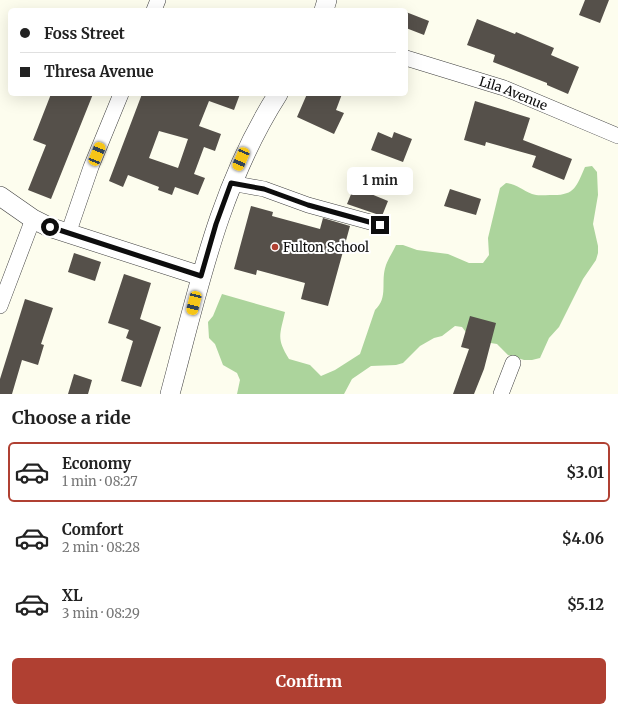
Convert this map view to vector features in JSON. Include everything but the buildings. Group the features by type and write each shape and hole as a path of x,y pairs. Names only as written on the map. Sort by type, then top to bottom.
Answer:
{"street":[{"name":"Lila Avenue","path":"408,59 504,88 617,134"},
{"path":"68,234 91,167 120,96"},
{"path":"170,394 216,224 231,183 253,136 277,96"},
{"path":"231,183 264,189 308,205 380,225"},
{"path":"0,196 33,219 68,234 201,276"},
{"path":"0,306 33,219"},
{"path":"501,394 513,363"}],"green space":[{"path":"592,166 597,172 598,195 593,224 598,253 596,260 583,279 559,327 549,338 540,358 524,360 508,355 497,344 472,340 462,327 455,326 442,336 434,338 420,346 403,363 396,365 371,366 352,379 344,394 237,394 240,380 237,373 223,365 215,344 209,338 208,322 213,316 222,294 285,312 280,336 285,352 289,359 310,365 321,376 335,370 360,354 375,310 382,300 384,271 396,245 403,245 417,250 448,254 469,263 483,263 489,255 488,238 500,188 506,183 534,195 565,194 574,189 577,185 585,167"}],"place":[{"name":"Fulton School","path":"275,247"}],"route":[{"path":"50,227 201,276 216,224 231,183 264,189 308,205 380,225"}]}
